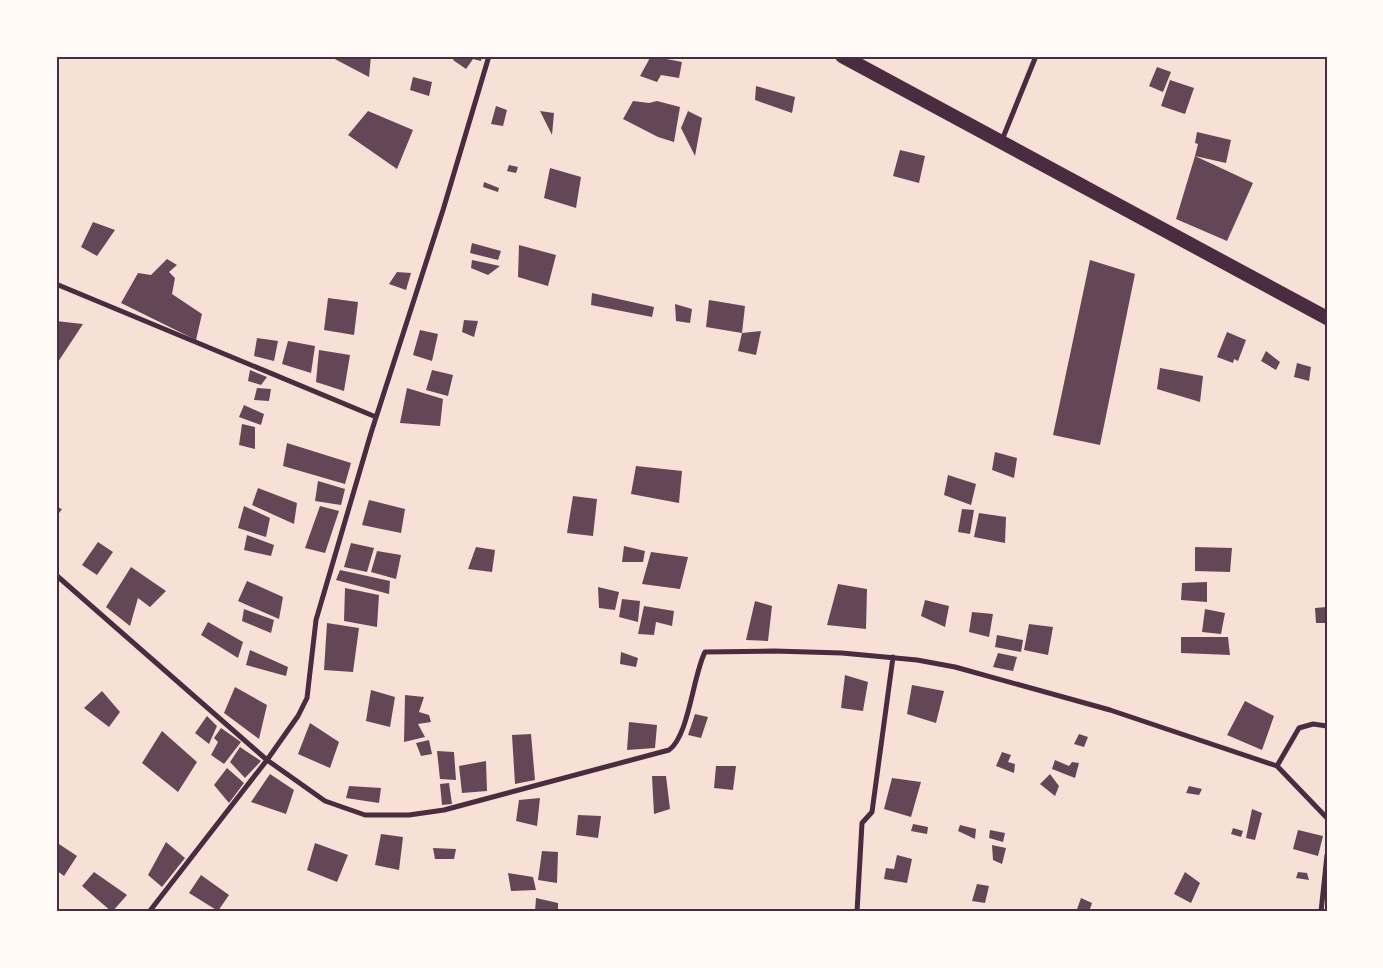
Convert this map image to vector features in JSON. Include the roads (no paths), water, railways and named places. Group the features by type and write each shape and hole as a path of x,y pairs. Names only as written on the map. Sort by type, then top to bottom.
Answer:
{"highway":[{"path":"842,56 1327,318"}],"street":[{"path":"149,912 267,760 298,716 307,698 316,620 376,417 443,210 489,56"},
{"path":"1001,143 1036,56"},
{"path":"56,284 376,417"},
{"path":"56,575 267,760 325,801 365,815 409,815 444,810 669,750 675,746 682,728 702,658 706,651 774,651 893,657 955,666 1110,710 1277,766 1327,818"},
{"path":"857,912 862,823 867,820 872,812 893,657"},
{"path":"1277,766 1299,728 1313,724 1327,726"},
{"path":"1321,912 1327,855"}]}
